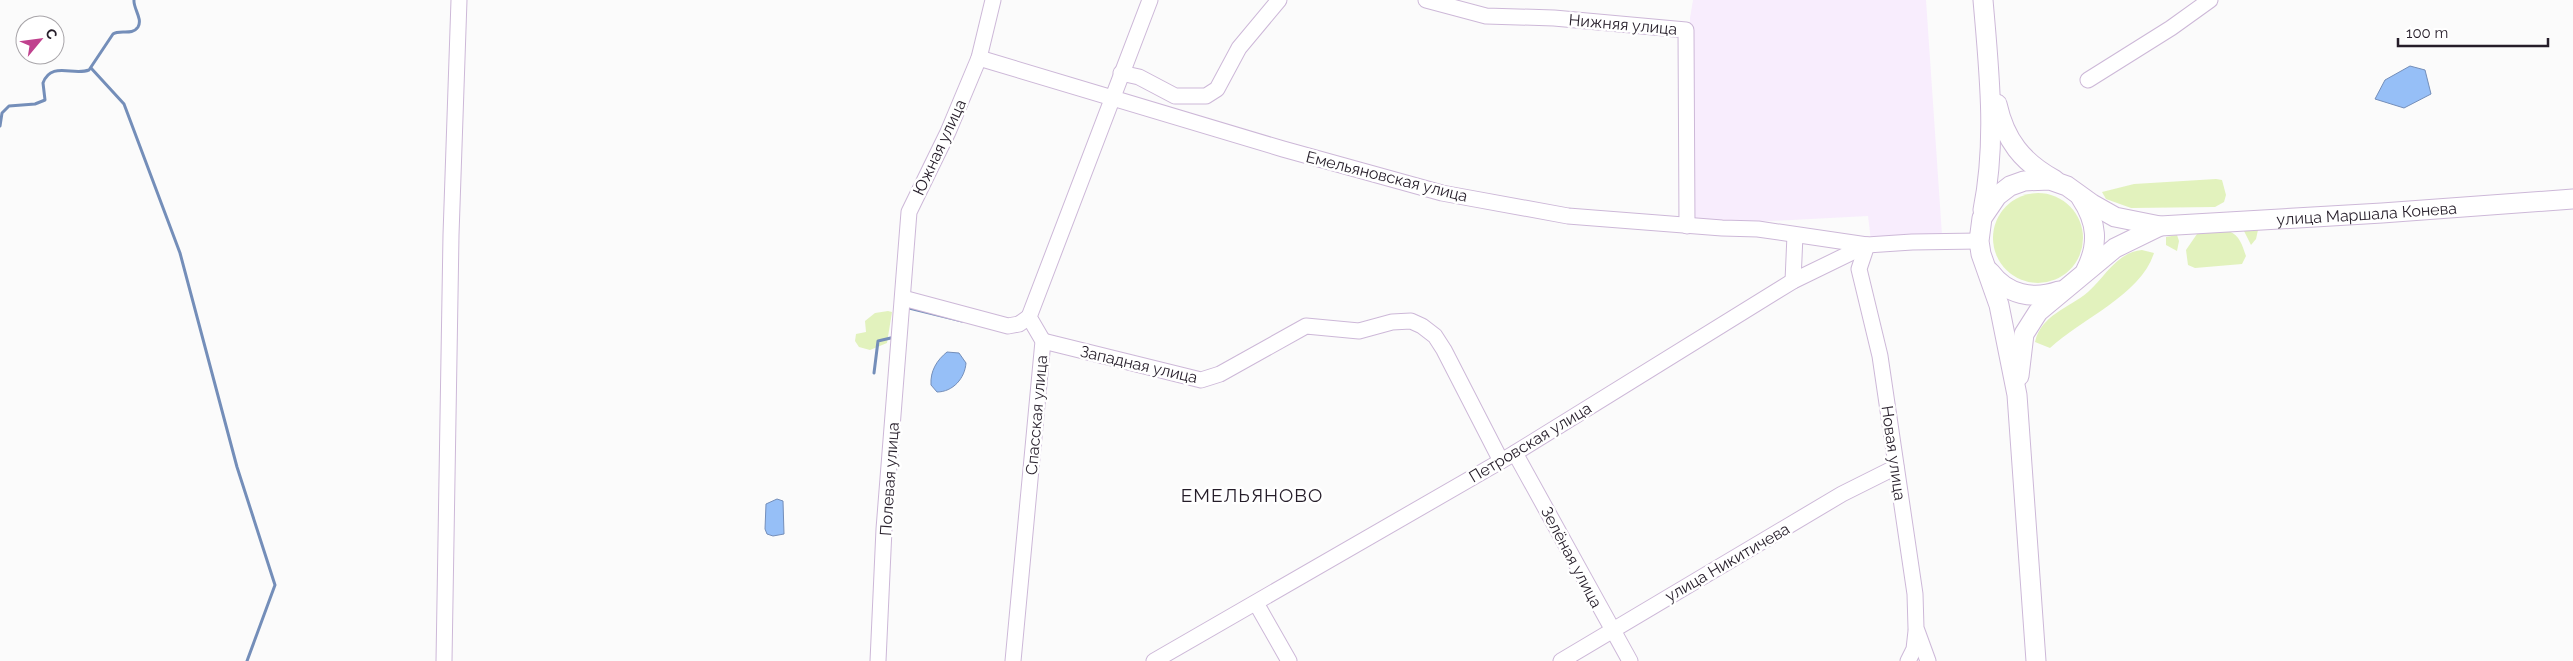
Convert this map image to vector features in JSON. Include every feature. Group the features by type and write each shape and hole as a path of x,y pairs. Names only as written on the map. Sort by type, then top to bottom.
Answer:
{"main road":[{"path":"1983,0 1988,63 1990,169 1979,242 1999,305 2017,395 2036,661"},
{"path":"1988,63 2000,118 2011,144 2024,159 2115,217 2160,226"},
{"path":"2060,183 2032,180 2010,186 1996,196 1987,208 1979,242 1998,282 2017,293 2038,296 2063,290"},
{"path":"2078,279 2090,262 2096,234 2092,217 2080,196"},
{"name":"улица Маршала Конева","path":"2160,226 2573,200"},
{"path":"2017,395 2022,342 2026,327 2038,312 2115,248 2160,226"}],"street":[{"path":"444,661 451,235 459,0"},
{"name":"Южная улица","path":"904,298 909,212 948,132 978,58 993,0"},
{"path":"904,298 1008,326 1019,324 1029,317 1150,0"},
{"path":"1121,73 1147,80 1175,96 1206,96 1217,89 1239,48 1279,0"},
{"name":"Нижняя улица","path":"1426,0 1486,16 1554,18 1686,30 1687,226"},
{"path":"2088,80 2172,28 2210,0"},
{"name":"Емельяновская улица","path":"978,58 1283,149 1442,193 1568,216 1687,226 1758,229 1867,245"},
{"path":"1793,281 1795,235"},
{"name":"Петровская улица","path":"1154,661 1515,453 1793,281 1867,245 1912,242 1979,242"},
{"name":"Новая улица","path":"1867,245 1859,269 1880,356 1915,594 1916,628 1928,661"},
{"name":"Полевая улица","path":"878,661 884,529 904,298"},
{"name":"Спасская улица","path":"1013,661 1043,341 1029,317"},
{"name":"Западная улица","path":"1043,341 1201,380 1220,374 1306,326 1359,331 1392,322 1411,321 1422,326 1434,336 1444,350 1501,461"},
{"name":"Зелёная улица","path":"1515,453 1630,661"},
{"name":"улица Никитичева","path":"1561,661 1842,494 1896,467"},
{"path":"1256,603 1288,661"},
{"path":"1908,661 1914,649 1916,628"}],"shaded area":[{"path":"1693,0 1926,0 1942,235 1871,241 1868,216 1694,225 1690,18"}],"green space":[{"path":"2222,180 2226,195 2224,202 2215,207 2131,208 2106,199 2102,192 2134,184"},
{"path":"2038,193 2055,197 2070,206 2079,221 2083,238 2079,255 2070,270 2055,279 2038,283 2021,279 2006,270 1997,255 1993,238 1997,221 2006,206 2021,197"},
{"path":"2258,230 2256,239 2251,245 2244,231"},
{"path":"2228,231 2235,235 2242,244 2246,256 2242,264 2195,268 2188,265 2186,250 2197,234"},
{"path":"2177,235 2179,241 2177,251 2166,245 2166,237"},
{"path":"2142,250 2154,253 2147,268 2124,294 2050,348 2035,342 2038,333 2049,319 2081,298 2118,260 2125,255"},
{"path":"892,312 887,343 870,350 859,347 855,341 856,334 866,332 865,321 875,313"}],"water":[{"path":"2410,66 2425,70 2431,94 2404,108 2375,99 2385,80"},
{"path":"947,352 959,353 966,363 965,369 961,379 953,387 937,392 931,385 933,371 937,362"},
{"path":"777,499 783,501 784,534 773,536 767,534 765,529 766,504"}],"waterway":[{"path":"0,126 2,113 9,106 35,104 45,100 43,83 51,73 63,70 89,70 113,34 135,30 139,24 139,17 134,0"},
{"path":"91,68 124,104 180,253 237,467 275,585 247,661"},
{"path":"909,308 962,321"},
{"path":"874,373 878,341 895,337"}],"district":[{"name":"ЕМЕЛЬЯНОВО","path":"1252,495"}]}
